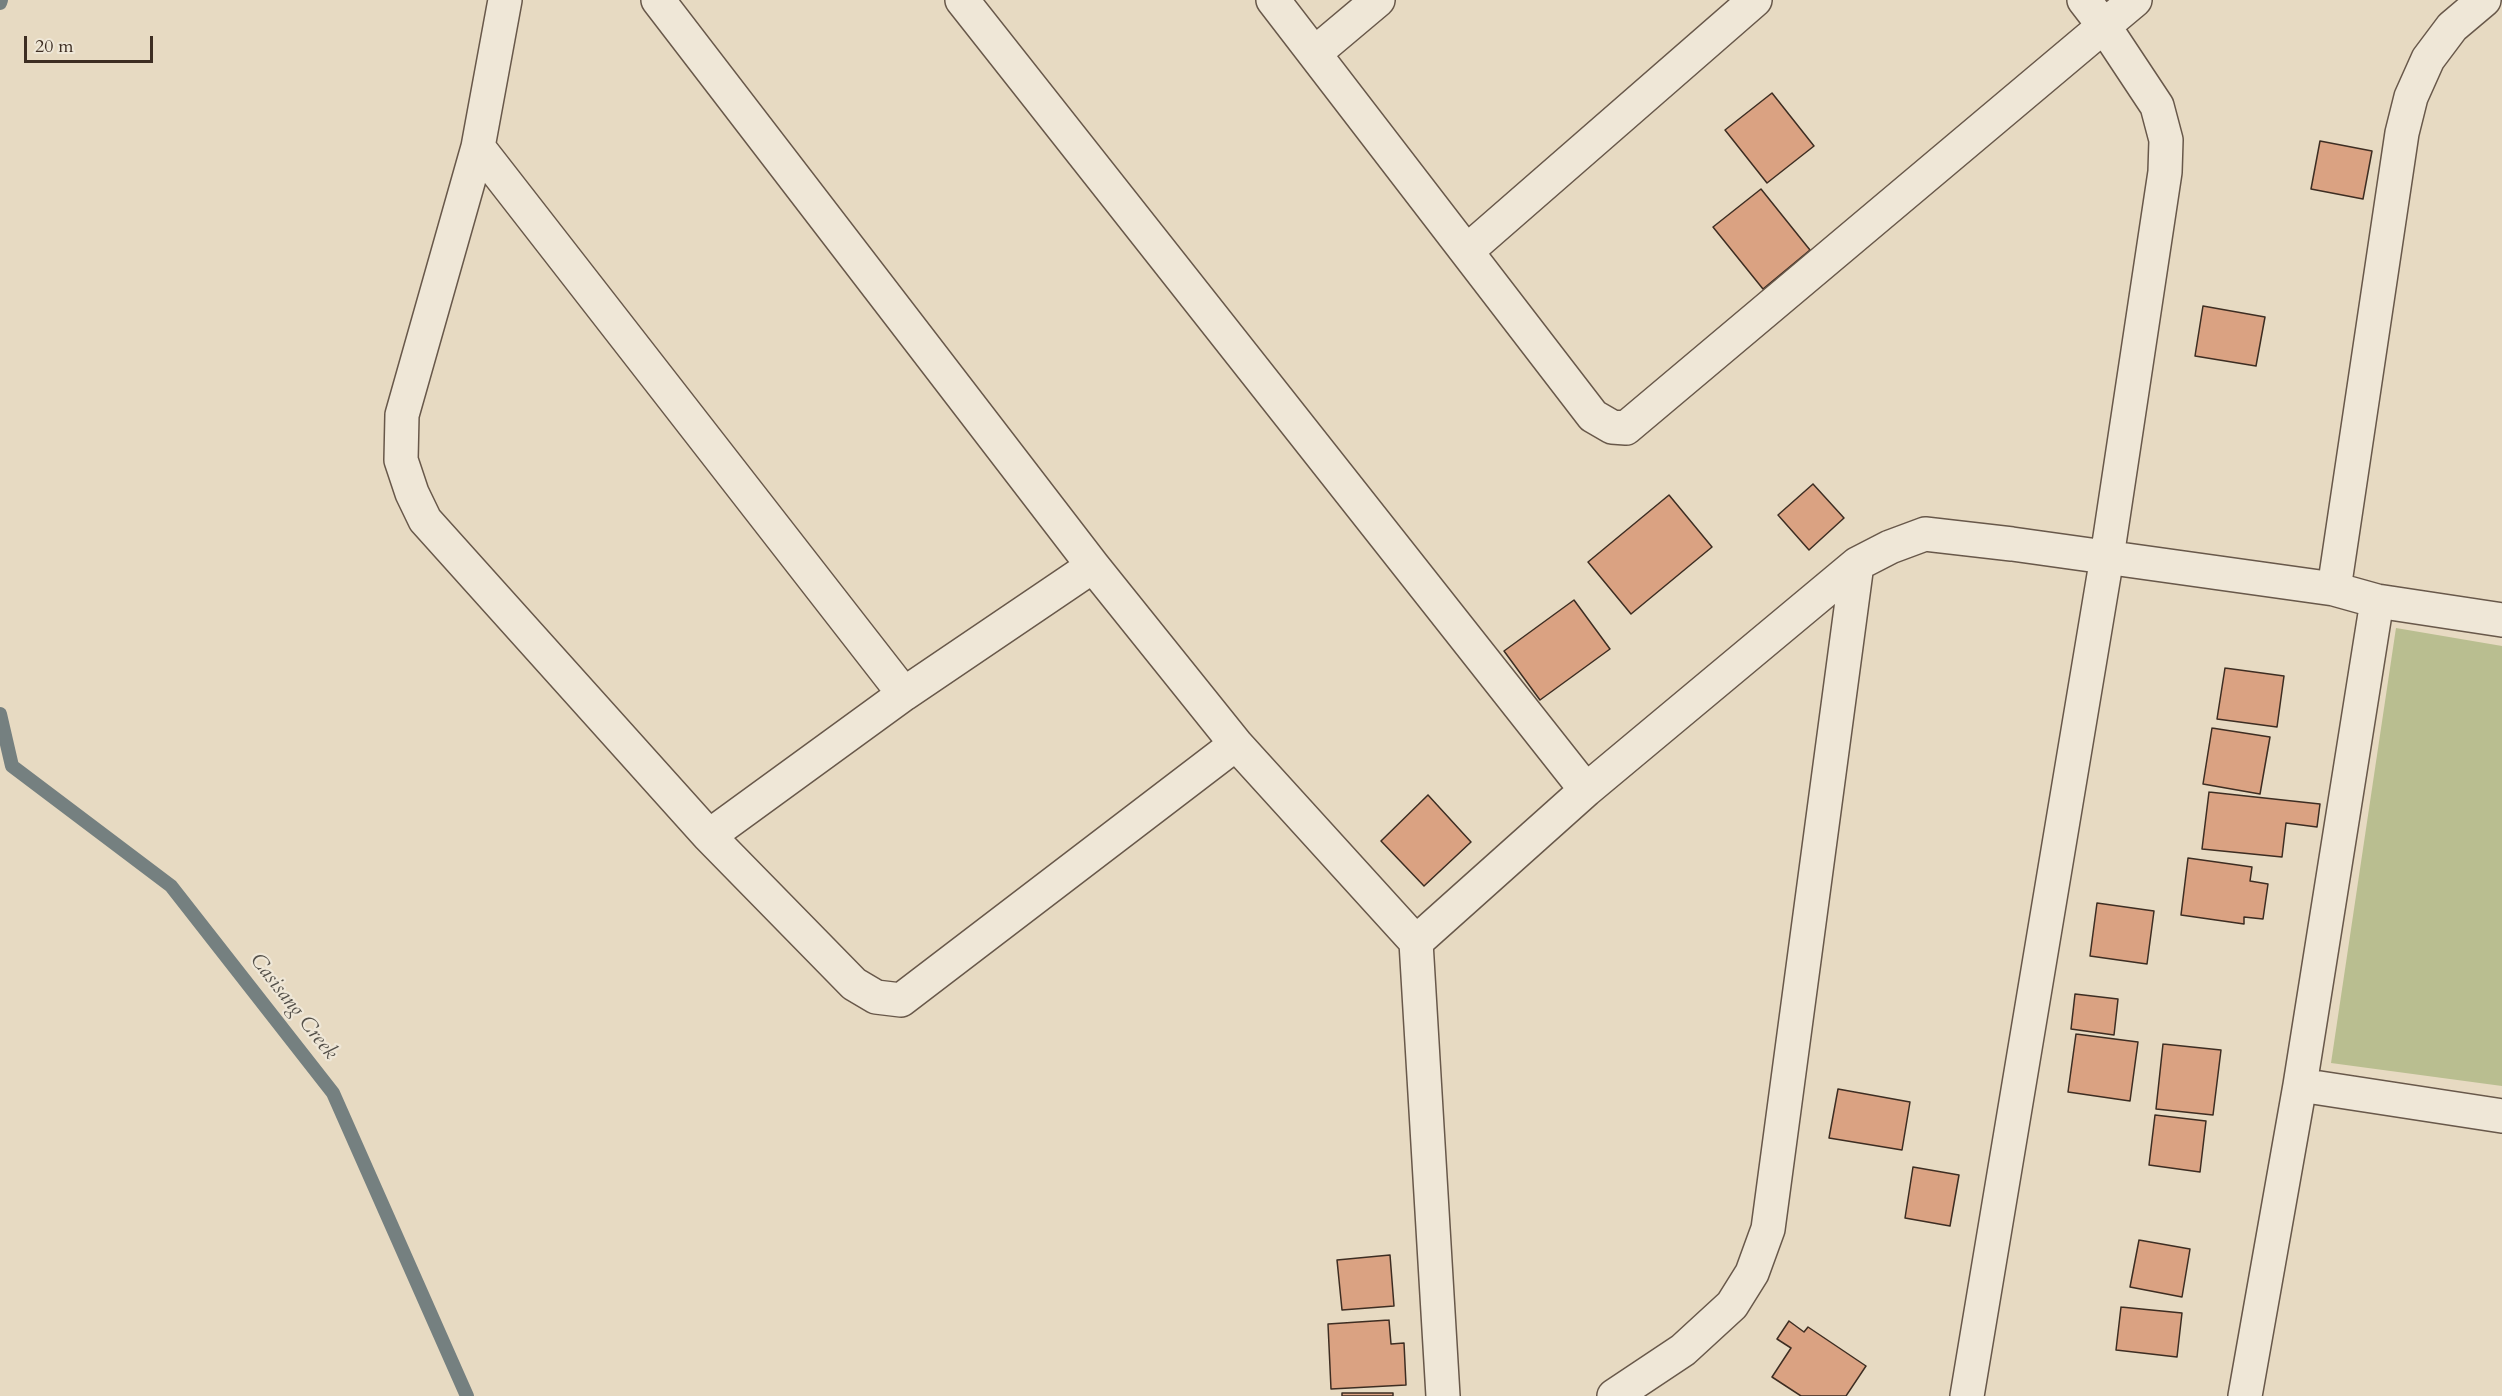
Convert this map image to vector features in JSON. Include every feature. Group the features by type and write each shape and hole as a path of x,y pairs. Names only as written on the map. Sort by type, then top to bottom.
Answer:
{"street":[{"path":"505,0 478,147 402,415 401,460 412,494 424,520 709,836 854,984 876,997 901,1000 1236,744"},
{"path":"658,0 1094,566 1236,744 1416,942 1443,1396"},
{"path":"962,0 1586,790"},
{"path":"1273,0 1593,416 1612,427 1626,428 2134,0"},
{"path":"1315,53 1378,0"},
{"path":"1467,251 1755,0"},
{"path":"1967,1396 2107,557 2165,172 2166,140 2157,106 2084,0"},
{"path":"2334,589 2402,133 2411,97 2428,59 2452,27 2484,0"},
{"path":"478,147 904,694"},
{"path":"1416,942 1586,790 1857,564 1925,534 2334,589 2377,601 2502,620"},
{"path":"1614,1396 1683,1350 1732,1305 1752,1273 1768,1229 1857,564"},
{"path":"709,836 904,694 1094,566"},
{"path":"2246,1396 2300,1085 2377,601"},
{"path":"2300,1085 2502,1116"}],"green space":[{"path":"2396,628 2502,646 2502,1086 2331,1063"}],"building":[{"path":"1772,93 1814,146 1767,183 1725,130"},
{"path":"2320,141 2372,151 2363,199 2311,189"},
{"path":"1761,189 1810,250 1763,289 1713,227"},
{"path":"2203,306 2265,317 2256,366 2195,356"},
{"path":"1813,484 1844,518 1809,550 1778,515"},
{"path":"1669,495 1712,547 1631,614 1588,562"},
{"path":"1574,600 1610,649 1540,700 1504,651"},
{"path":"2225,668 2284,676 2277,727 2217,719"},
{"path":"2212,728 2270,737 2260,794 2203,784"},
{"path":"2209,792 2320,804 2317,827 2286,823 2282,857 2202,849"},
{"path":"1428,795 1471,842 1424,886 1381,841"},
{"path":"2188,858 2252,867 2250,881 2268,884 2263,919 2244,917 2244,924 2181,915"},
{"path":"2097,903 2154,911 2147,964 2090,956"},
{"path":"2075,994 2118,999 2114,1035 2071,1029"},
{"path":"2076,1034 2138,1042 2130,1101 2068,1092"},
{"path":"2163,1044 2221,1050 2213,1115 2156,1109"},
{"path":"1838,1089 1910,1102 1902,1150 1829,1138"},
{"path":"2155,1115 2206,1121 2200,1172 2149,1165"},
{"path":"1913,1167 1959,1175 1950,1226 1905,1218"},
{"path":"2139,1240 2190,1249 2182,1297 2130,1287"},
{"path":"1390,1255 1394,1306 1342,1310 1337,1260"},
{"path":"2121,1307 2182,1313 2177,1357 2116,1350"},
{"path":"1389,1320 1391,1344 1404,1343 1406,1385 1331,1389 1328,1324"},
{"path":"1789,1321 1804,1332 1808,1327 1866,1366 1846,1396 1801,1396 1772,1377 1791,1348 1777,1339"},
{"path":"1342,1393 1393,1393 1393,1396 1342,1396"}],"waterway":[{"name":"Casisang Creek","path":"0,714 12,766 171,886 333,1093 467,1396"}]}
